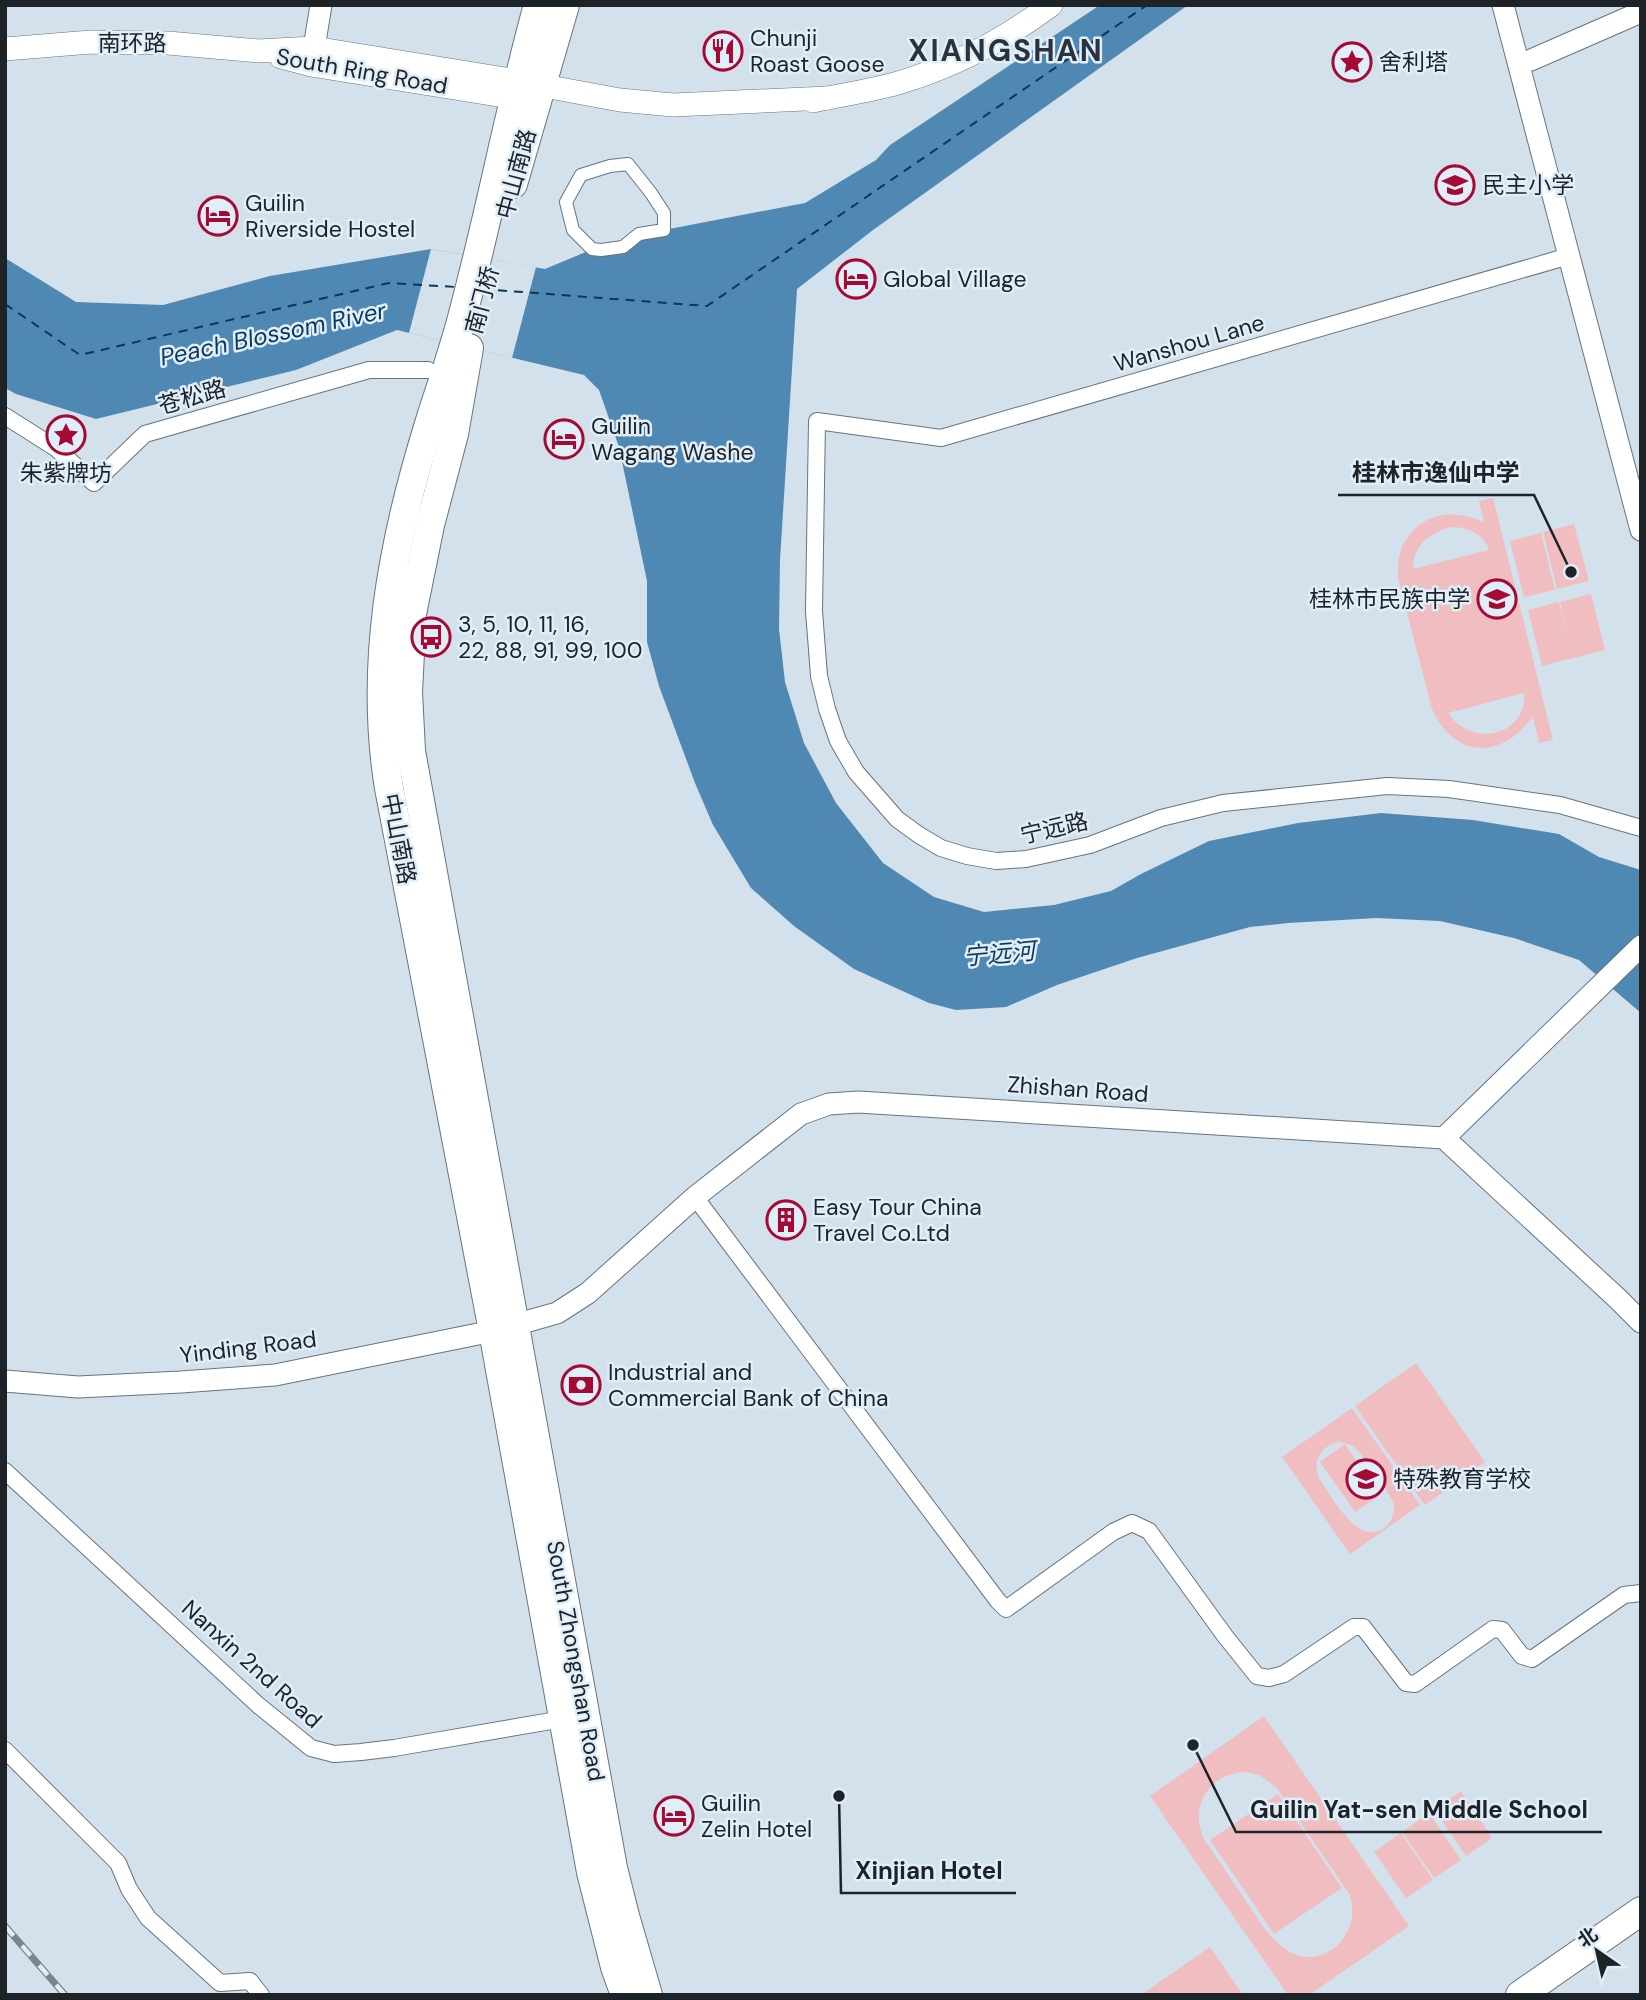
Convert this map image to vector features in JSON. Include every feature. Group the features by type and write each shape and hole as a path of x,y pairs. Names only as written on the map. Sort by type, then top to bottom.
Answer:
{"highway":[{"path":"527,91 538,5"},
{"path":"527,91 565,5"},
{"name":"中山南路","path":"489,245 527,91"},
{"name":"南门桥","path":"461,350 489,245"},
{"name":"中山南路","path":"461,350 428,428 403,519 390,584 382,662 384,756 504,1328"},
{"name":"South Zhongshan Road","path":"504,1328 563,1719 591,1872 615,1967 625,1995"},
{"name":"South Zhongshan Road","path":"504,1328 613,1868 648,1995"},
{"path":"1520,1995 1641,1911"},
{"path":"1547,1995 1641,1930"}],"main road":[{"name":"South Ring Road","path":"258,51 311,65 527,91 673,105 827,98 897,83 951,64 1017,29 1051,5"},
{"name":"南环路","path":"5,49 90,42 157,43 258,51"},
{"name":"South Ring Road","path":"258,51 314,48 527,91"}],"street":[{"path":"314,48 321,5"},
{"path":"1503,5 1641,530"},
{"path":"1517,5 1641,491"},
{"path":"1531,60 1641,12"},
{"path":"628,164 664,213 664,230 639,234 622,247 593,249 573,230 566,202 581,175 610,166 628,164"},
{"name":"Wanshou Lane","path":"817,421 941,438 1569,256"},
{"name":"苍松路","path":"5,416 58,449 94,483 145,434 369,370 428,370"},
{"name":"宁远路","path":"817,421 814,611 819,676 827,709 838,741 856,772 897,819 941,848 996,861 1026,859 1090,845 1160,818 1223,803 1387,786 1449,789 1560,805 1641,828"},
{"path":"1641,946 1444,1138 1641,1322"},
{"name":"Zhishan Road","path":"504,1328 557,1313 588,1293 695,1197 801,1114 829,1104 872,1103 1444,1138"},
{"path":"695,1197 1006,1609 1113,1532 1132,1523 1149,1531 1257,1676 1269,1678 1284,1674 1354,1627 1363,1627 1406,1683 1416,1684 1493,1629 1502,1630 1522,1656 1532,1659 1624,1595 1641,1593"},
{"name":"Yinding Road","path":"5,1381 78,1387 275,1375 504,1328"},
{"name":"Nanxin 2nd Road","path":"5,1471 258,1706 311,1748 334,1754 372,1751 563,1719"},
{"path":"5,1750 118,1863 129,1889 148,1918 220,1983 250,1982 261,1995"}],"shaded area":[{"path":"1493,498 1553,740 1539,743 1533,718 1513,737 1500,744 1476,748 1455,739 1438,721 1432,709 1398,578 1400,552 1410,534 1428,520 1439,516 1461,515 1484,522 1479,501","holes":["1453,527 1475,533 1484,540 1489,550 1413,569 1416,553 1425,540 1437,532","1524,693 1523,707 1517,719 1497,732 1484,734 1471,731 1448,713"]},
{"path":"1574,524 1589,581 1557,589 1543,532"},
{"path":"1541,533 1555,590 1524,597 1510,541"},
{"path":"1591,594 1605,650 1542,666 1528,610 1559,602 1568,636 1560,602"},
{"path":"1416,1363 1485,1462 1425,1505 1355,1406"},
{"path":"1352,1408 1420,1505 1350,1554 1282,1457","holes":["1339,1442 1358,1451 1392,1499 1393,1514 1384,1528 1374,1532 1364,1531 1355,1525 1338,1507 1319,1478 1317,1465 1320,1455 1327,1447"]},
{"path":"1345,1444 1380,1495 1355,1512 1320,1462"},
{"path":"1264,1716 1409,1926 1309,1995 1288,1995 1150,1796","holes":["1246,1772 1261,1776 1276,1787 1350,1895 1352,1914 1348,1931 1338,1945 1321,1955 1307,1957 1296,1954 1269,1934 1205,1841 1200,1829 1200,1805 1212,1786 1233,1774"]},
{"path":"1461,1791 1492,1838 1466,1856 1434,1809"},
{"path":"1278,1794 1342,1888 1274,1934 1210,1840"},
{"path":"1429,1813 1461,1860 1434,1878 1402,1832"},
{"path":"1401,1833 1433,1880 1406,1898 1374,1852"},
{"path":"1210,1947 1243,1995 1141,1995"}],"water":[{"path":"1100,5 1188,5 873,230 797,289 780,560 779,629 785,682 804,743 836,803 883,863 934,897 984,912 1054,905 1111,891 1209,841 1298,823 1381,813 1473,820 1559,834 1599,857 1641,870 1641,1013 1579,960 1514,938 1440,921 1377,918 1250,927 1137,958 1057,985 1006,1007 956,1010 929,1003 854,969 794,926 751,888 713,825 659,686 647,642 647,581 619,447 599,390 584,375 397,330 296,370 96,419 16,394 5,388 5,258 76,302 163,305 270,276 431,249 545,269 593,249 664,230 805,203 876,160 890,145"}],"pier":[{"path":"431,249 536,267 512,358 409,333"}],"ferry route":[{"path":"482,289 707,306 1147,5"},
{"path":"5,304 80,355 389,283 456,287"}],"railway":[{"path":"5,1926 65,1995"}],"place":[{"name":"Chunji Roast Goose","path":"723,51"},
{"name":"舍利塔","path":"1352,62"},
{"name":"民主小学","path":"1455,185"},
{"name":"Guilin Riverside Hostel","path":"218,216"},
{"name":"Global Village","path":"856,279"},
{"name":"朱紫牌坊","path":"66,435"},
{"name":"Guilin Wagang Washe","path":"564,439"},
{"name":"桂林市逸仙中学","path":"1571,572"},
{"name":"桂林市民族中学","path":"1497,599"},
{"name":"3, 5, 10, 11, 16, 22, 88, 91, 99, 100","path":"431,637"},
{"name":"Easy Tour China Travel Co.Ltd","path":"786,1220"},
{"name":"Industrial and Commercial Bank of China","path":"581,1385"},
{"name":"特殊教育学校","path":"1366,1479"},
{"name":"Guilin Yat-sen Middle School","path":"1193,1745"},
{"name":"Xinjian Hotel","path":"839,1796"},
{"name":"Guilin Zelin Hotel","path":"674,1816"}],"district":[{"name":"XIANGSHAN","path":"1006,51"}],"water label":[{"name":"Peach Blossom River","path":"273,334"},
{"name":"宁远河","path":"999,954"}]}
